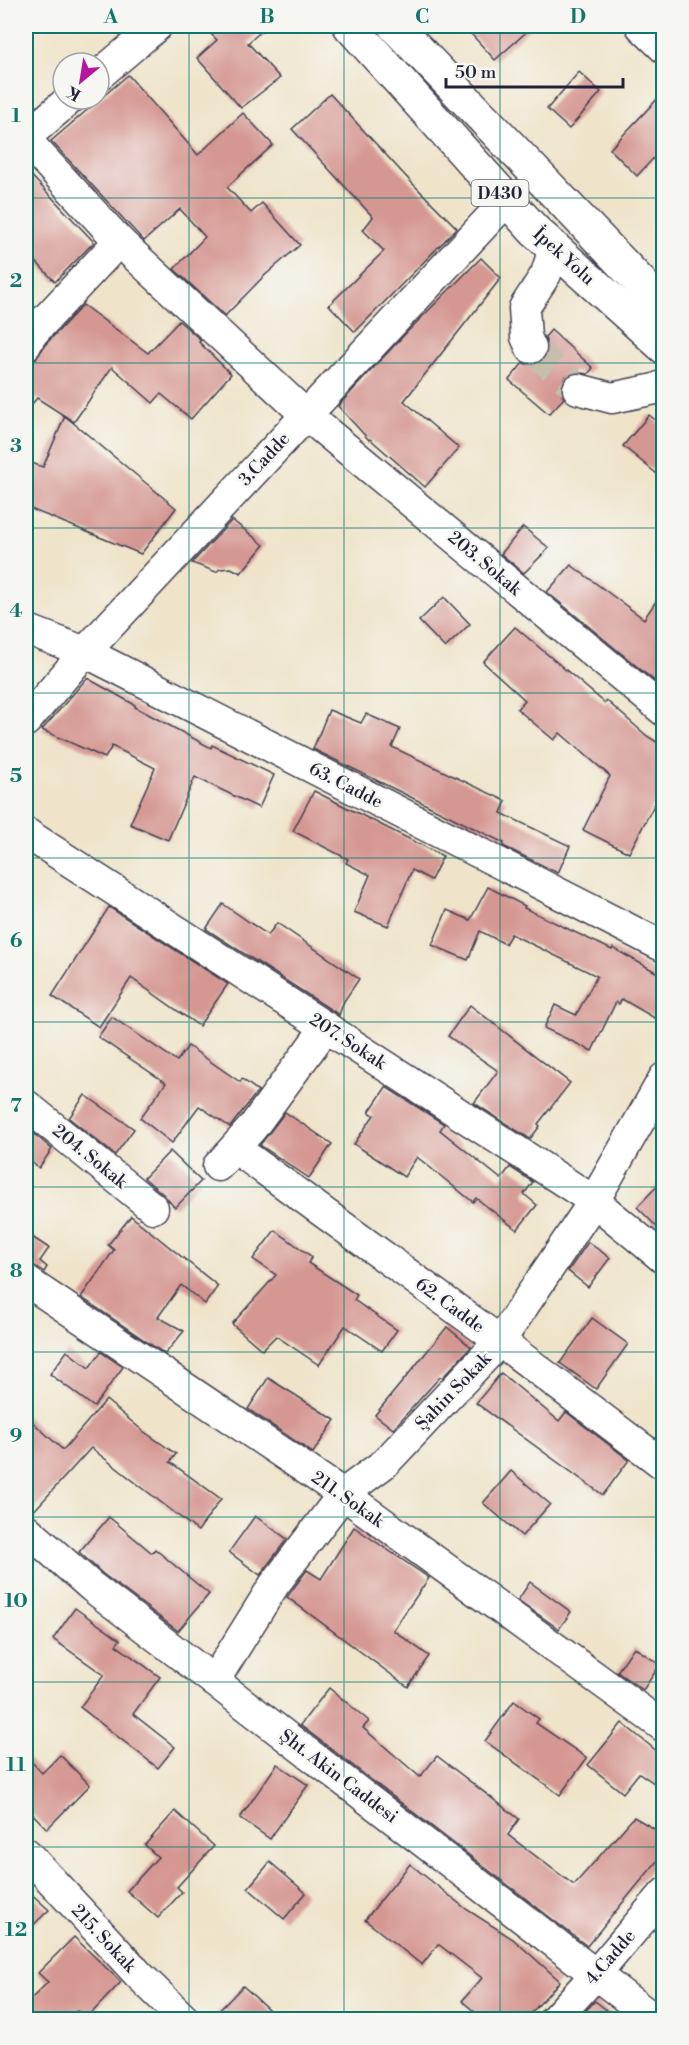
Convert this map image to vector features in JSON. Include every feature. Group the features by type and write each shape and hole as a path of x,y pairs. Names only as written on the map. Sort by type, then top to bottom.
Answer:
{"highway":[{"name":"İpek Yolu","path":"350,26 534,230 663,346"},
{"name":"D430","path":"395,26 663,307"}],"street":[{"path":"111,65 157,26"},
{"path":"641,26 663,48"},
{"path":"26,139 57,111"},
{"name":"203. Sokak","path":"26,139 119,241 306,414 663,711"},
{"name":"3.Cadde","path":"26,721 85,652 507,200"},
{"path":"26,345 31,335 119,241"},
{"path":"531,348 526,338 524,308 546,274 554,248"},
{"path":"578,388 612,398 655,389 663,385"},
{"name":"63. Cadde","path":"26,629 85,652 663,947"},
{"name":"207. Sokak","path":"26,833 594,1201 663,1259"},
{"name":"62. Cadde","path":"326,1027 253,1127 226,1157 500,1341 663,1465"},
{"name":"Şahin Sokak","path":"214,1681 274,1585 344,1494 385,1463 500,1341 594,1201 663,1078"},
{"name":"204. Sokak","path":"26,1105 153,1208"},
{"name":"211. Sokak","path":"26,1281 344,1494 663,1727"},
{"name":"Şht. Akin Caddesi","path":"26,1529 92,1587 655,2019"},
{"name":"215. Sokak","path":"26,1853 139,1975 185,2019"},
{"name":"4.Cadde","path":"554,2019 596,1974 663,1894"}],"building":[{"path":"203,26 267,26 248,43 280,78 241,108 197,58 217,40"},
{"path":"464,26 533,26 495,60"},
{"path":"579,72 601,92 569,129 547,109"},
{"path":"128,75 198,155 243,113 273,145 227,187 251,213 262,203 300,245 263,277 225,316 174,269 205,237 180,209 144,241 51,141 86,111 111,111 111,90"},
{"path":"663,93 663,148 637,176 610,149"},
{"path":"330,94 457,228 355,332 329,305 384,251 363,230 373,217 292,129"},
{"path":"26,170 94,242 55,282 26,251"},
{"path":"481,258 501,278 404,401 459,448 425,487 369,440 338,406 406,333"},
{"path":"83,305 148,353 179,321 201,340 199,342 231,374 191,419 161,394 153,403 112,367 74,422 37,398 26,411 26,362 36,359 45,345"},
{"path":"551,330 593,368 588,374 574,372 565,377 561,385 564,398 549,414 509,380 523,363 538,364 545,358 548,349 545,337"},
{"path":"649,415 663,426 663,479 623,446"},
{"path":"65,416 176,508 141,554 26,507 26,461 43,467"},
{"path":"232,520 264,545 241,573 231,568 220,569 216,572 192,563"},
{"path":"523,527 549,548 524,573 501,554"},
{"path":"571,565 644,619 663,591 663,688 547,592"},
{"path":"444,597 470,624 445,648 419,621"},
{"path":"515,627 605,703 607,701 647,736 663,746 663,811 654,805 629,853 583,830 610,776 560,733 554,740 517,709 525,700 483,662"},
{"path":"87,678 211,748 212,745 274,775 259,808 195,777 168,840 130,824 155,768 112,746 105,758 42,730"},
{"path":"329,710 361,723 366,714 400,729 392,747 506,801 501,813 570,846 558,873 503,846 504,843 313,749"},
{"path":"314,791 443,856 431,880 412,870 388,926 354,912 370,875 346,863 348,859 293,831"},
{"path":"488,887 525,906 524,908 612,950 613,948 663,976 663,1023 622,999 619,1004 616,1002 592,1051 544,1028 555,1005 576,1015 597,976 511,934 505,944 480,931 468,960 432,945 447,910 470,920"},
{"path":"223,904 268,935 277,923 359,979 344,1001 339,1015 206,929"},
{"path":"109,907 228,984 199,1026 131,978 99,1027 52,996"},
{"path":"470,1005 570,1083 538,1124 540,1126 530,1139 474,1103 498,1071 448,1036"},
{"path":"112,1017 177,1061 188,1046 240,1082 242,1079 258,1091 230,1127 199,1106 172,1143 140,1118 166,1083 98,1037"},
{"path":"386,1087 444,1124 440,1130 501,1179 510,1167 533,1182 524,1194 537,1205 517,1230 476,1198 473,1202 417,1157 404,1177 354,1144 374,1115 369,1112"},
{"path":"85,1095 134,1129 115,1155 69,1118"},
{"path":"285,1112 332,1144 309,1178 260,1145"},
{"path":"26,1127 52,1149 39,1168 26,1158"},
{"path":"170,1151 201,1181 175,1208 144,1178"},
{"path":"663,1180 663,1233 637,1207"},
{"path":"131,1216 218,1286 205,1304 181,1285 158,1317 184,1331 165,1354 81,1297 114,1250 108,1245"},
{"path":"275,1230 312,1257 308,1263 357,1295 354,1300 397,1330 382,1351 345,1326 319,1365 276,1336 262,1350 232,1324 276,1275 253,1259"},
{"path":"26,1233 49,1248 40,1261 47,1267 44,1272 35,1266 26,1264"},
{"path":"588,1242 610,1258 588,1287 568,1271"},
{"path":"592,1318 628,1344 596,1389 560,1363"},
{"path":"447,1327 471,1347 393,1429 375,1415"},
{"path":"67,1351 89,1368 101,1352 123,1367 94,1407 50,1374"},
{"path":"501,1373 559,1421 566,1412 629,1460 603,1495 476,1403"},
{"path":"268,1378 335,1420 313,1453 248,1409"},
{"path":"106,1400 143,1431 176,1454 170,1462 221,1499 198,1531 91,1448 32,1513 26,1512 26,1416 63,1450"},
{"path":"511,1471 550,1504 522,1536 483,1503"},
{"path":"255,1516 287,1539 260,1575 229,1552"},
{"path":"109,1517 152,1553 155,1549 209,1594 178,1631 103,1574 79,1552"},
{"path":"354,1527 429,1578 393,1630 429,1656 408,1687 287,1597 307,1570 321,1579"},
{"path":"530,1582 571,1612 559,1629 518,1600"},
{"path":"75,1608 120,1640 116,1645 160,1677 133,1714 175,1747 158,1768 80,1707 104,1675 53,1639"},
{"path":"634,1647 660,1665 643,1690 617,1672"},
{"path":"329,1688 369,1721 363,1728 420,1777 437,1756 519,1819 508,1835 574,1885 634,1817 663,1834 663,1854 587,1946 300,1725"},
{"path":"514,1701 539,1719 536,1723 587,1758 560,1795 485,1741"},
{"path":"622,1723 663,1756 663,1789 639,1773 623,1793 588,1765"},
{"path":"60,1755 90,1785 47,1829 26,1807 26,1756 42,1773"},
{"path":"277,1764 308,1785 270,1839 240,1818"},
{"path":"175,1811 214,1846 177,1887 182,1892 158,1918 127,1891 158,1857 145,1845"},
{"path":"270,1862 306,1893 284,1919 248,1888"},
{"path":"410,1864 466,1909 513,1939 560,1981 526,2019 483,2019 462,2001 482,1978 438,1944 422,1965 365,1920"},
{"path":"26,1889 49,1910 26,1932"},
{"path":"74,1937 121,1982 86,2019 77,2011 69,2019 26,2019 26,2004 48,1982 38,1973"},
{"path":"243,1986 279,2019 211,2019"},
{"path":"595,2001 618,2019 578,2019"}],"tunnel":[{"path":"531,348 578,389"}]}
